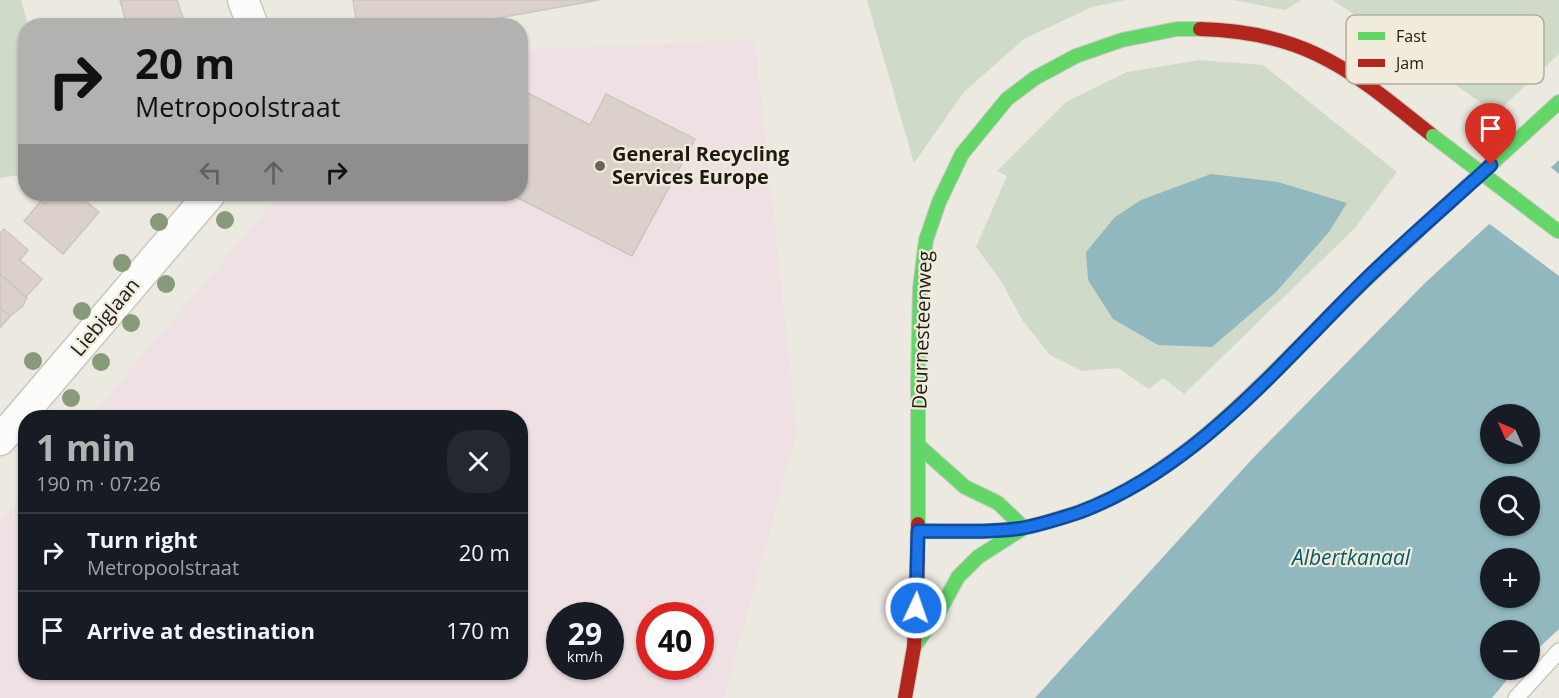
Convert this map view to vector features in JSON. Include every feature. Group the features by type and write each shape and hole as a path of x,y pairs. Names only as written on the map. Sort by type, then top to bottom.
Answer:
{"street":[{"path":"243,0 250,18"},
{"name":"Deurnesteenweg","path":"905,698 914,647 918,531 920,288 926,240 939,202 962,154 1007,99 1035,78 1076,56 1122,40 1177,29 1227,30 1278,40 1316,54 1346,72"},
{"name":"Deurnesteenweg","path":"1365,84 1559,232"},
{"path":"918,531 1024,528 1079,512 1125,491 1174,460 1221,423 1368,278 1559,102"},
{"name":"Liebiglaan","path":"26,410 204,201"},
{"name":"Liebiglaan","path":"0,440 18,419"},
{"path":"919,446 966,487 998,503 1024,528"},
{"path":"914,647 940,610 958,576 978,557 1024,528"}],"lane":[{"path":"1516,698 1559,651"}],"shaded area":[{"path":"755,40 797,432 724,698 0,698 0,523 18,501 18,680 528,680 528,410 96,410 274,201 528,201 528,51"}],"green space":[{"path":"0,0 21,0 26,18 18,18 18,175 0,178"},
{"path":"867,0 1126,0 1092,7 1024,39 964,92 914,163"},
{"path":"1233,0 1301,0 1285,10"},
{"path":"1333,0 1559,0 1559,54 1544,68 1544,15 1355,15"},
{"path":"1199,60 1263,65 1397,172 1354,229 1184,394 1163,378 1149,389 1118,368 1082,371 1050,355 1023,321 1001,281 976,247 1007,176 997,171 1066,102 1127,72"},
{"path":"1454,84 1527,84 1496,113"}],"water":[{"name":"Albertkanaal","path":"1559,160 1559,629 1540,647 1540,620 1480,620 1480,680 1507,680 1492,698 1035,698 1253,458 1426,282"},
{"path":"1211,174 1278,182 1347,203 1329,232 1276,292 1212,347 1158,345 1113,319 1088,280 1086,252 1115,217 1141,200"}],"pier":[{"path":"1548,165 1559,174 1559,276 1487,222"}],"building":[{"path":"120,0 177,0 183,18 125,18"},
{"path":"353,0 599,0 499,18 356,18"},
{"name":"General Recycling Services Europe","path":"528,93 590,125 606,94 695,139 632,256 524,201 528,201"},
{"path":"41,201 45,204 48,201 86,201 99,212 63,254 24,221"},
{"path":"4,229 28,250 20,260 42,279 26,297 0,274 0,233"},
{"path":"0,274 27,298 22,307 10,316 0,308"},
{"path":"0,308 10,316 0,328"}],"traffic: fast":[{"path":"918,524 920,288 926,240 939,202 962,154 1007,99 1035,78 1076,56 1122,40 1177,29 1200,29"},
{"path":"918,531 996,531 1035,525 1079,512 1122,493 1162,469 1235,410 1369,277 1559,102"},
{"path":"1433,136 1559,232"},
{"path":"919,446 965,487 998,503 1024,528"},
{"path":"914,647 940,610 958,577 978,557 1022,529"}],"traffic: jam":[{"path":"1200,29 1230,31 1288,43 1316,54 1346,70"},
{"path":"1366,84 1433,136"},
{"path":"905,698 914,647 918,524"}],"place":[{"name":"General Recycling Services Europe","path":"600,166"}],"route":[{"path":"916,608 918,531 1024,528 1079,512 1125,491 1174,460 1221,423 1368,278 1491,165"}]}
